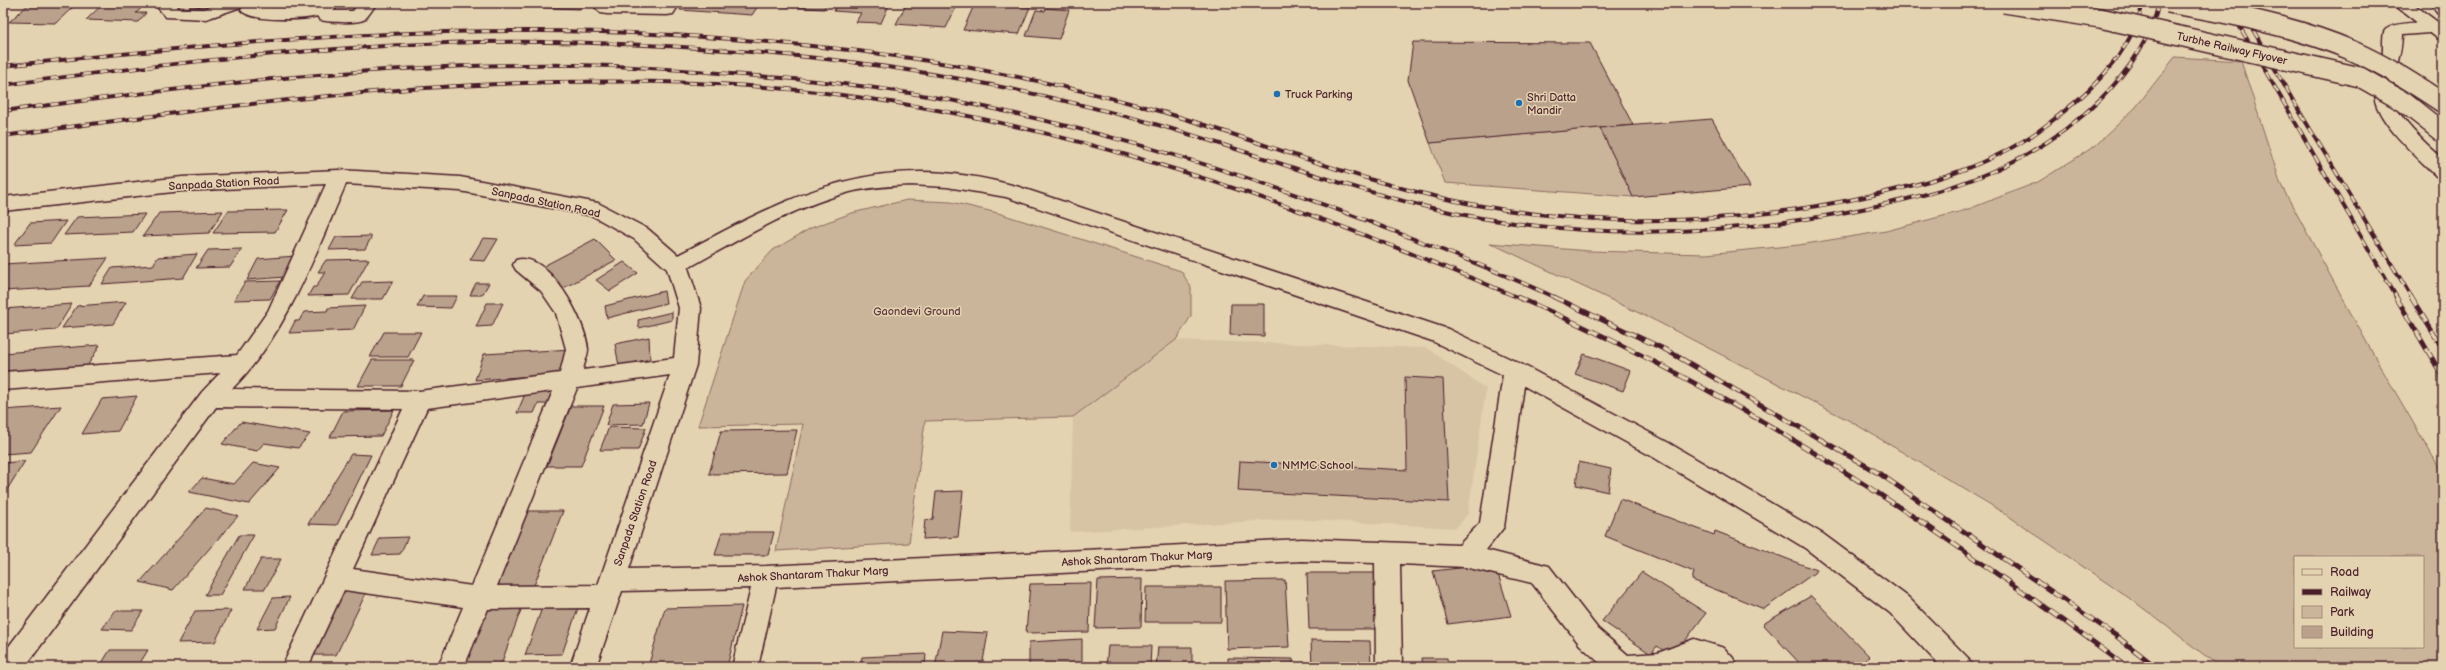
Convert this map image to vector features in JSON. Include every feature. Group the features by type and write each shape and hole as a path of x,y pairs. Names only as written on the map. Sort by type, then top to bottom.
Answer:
{"main road":[{"path":"170,3 167,8 172,13 206,14 235,3"},
{"path":"255,3 250,10 254,12 306,14 316,11 323,3"},
{"path":"331,3 324,11 326,16 358,16 368,3"},
{"path":"605,3 604,7 608,9 655,11 667,10 671,3"},
{"name":"Turbhe Railway Flyover","path":"2004,3 2100,18 2360,77 2377,84 2411,107 2443,133"},
{"path":"2168,3 2229,14 2296,31 2354,52 2403,76 2443,103"},
{"path":"2401,3 2439,29"},
{"path":"2439,3 2443,9"},
{"path":"2439,29 2401,28 2393,32 2394,52 2383,93 2385,106 2396,121 2443,172"},
{"path":"9,667 210,398 244,363 277,314 339,177"},
{"name":"Sanpada Station Road","path":"3,204 182,184 339,177 460,184 598,210 641,234 676,265 690,308 685,365 583,667"},
{"path":"676,265 793,204 853,184 909,178 959,181 1009,191 1432,333 1514,371 1661,450 1814,541 1899,605 1959,667"},
{"path":"451,667 569,380 577,350 566,312 549,286 523,265"},
{"path":"3,381 244,363"},
{"path":"210,398 419,400 685,365"},
{"path":"1465,556 1492,527 1514,371"},
{"path":"295,667 419,400"},
{"name":"Ashok Shantaram Thakur Marg","path":"337,578 480,598 766,577 1302,550 1465,556 1540,574 1589,637 1623,666 1669,664 1694,651 1715,657 1724,667"},
{"path":"1387,553 1389,667"},
{"path":"745,667 766,577"}],"shaded area":[{"name":"NMMC School","path":"1176,340 1427,348 1486,389 1468,514 1456,528 1294,519 1070,532 1073,417"}],"green space":[{"path":"2175,57 2241,61 2281,185 2372,352 2443,474 2443,667 2220,667 2135,602 2001,511 1850,421 1656,321 1490,243 1589,251 1706,254 1799,245 1886,231 1966,210 2038,182 2095,146 2136,107"},
{"path":"1600,128 1633,197 1445,183 1430,143"},
{"name":"Gaondevi Ground","path":"907,200 951,202 998,213 1181,271 1191,287 1191,316 1176,340 1073,417 925,421 909,543 776,551 803,424 698,426 745,281 773,250 811,228 852,213"}],"building":[{"path":"30,3 77,3 56,23 9,22"},
{"path":"104,3 147,3 136,13 146,13 138,22 86,20"},
{"path":"192,3 213,3 209,7 189,6"},
{"path":"259,3 319,3 311,12 254,9"},
{"path":"336,3 360,3 352,13 328,12"},
{"path":"472,3 584,3 581,9 470,5"},
{"path":"685,3 760,3 752,15 680,10"},
{"path":"773,3 827,3 824,9 771,6"},
{"path":"838,3 890,3 881,23 856,22 861,13 834,11"},
{"path":"907,3 958,3 946,28 896,24"},
{"path":"975,3 1030,7 1019,34 963,30"},
{"path":"1046,8 1069,10 1059,39 1026,36 1036,10 1045,11"},
{"name":"Shri Datta Mandir","path":"1413,42 1590,43 1633,125 1430,143 1408,80"},
{"path":"1712,119 1750,187 1633,197 1600,128"},
{"path":"288,210 275,232 213,233 228,211"},
{"path":"223,211 209,233 143,236 159,213"},
{"path":"145,214 133,232 64,235 77,217"},
{"path":"66,221 51,243 14,245 30,223"},
{"path":"372,236 365,249 329,250 336,237"},
{"path":"483,238 498,239 485,261 470,260"},
{"path":"595,239 616,260 558,291 538,269"},
{"path":"242,249 230,267 196,268 208,250"},
{"path":"197,254 183,278 102,284 112,268 153,265 158,257"},
{"path":"295,256 285,277 247,280 258,259"},
{"path":"108,258 89,286 3,291 3,264"},
{"path":"369,259 349,295 308,296 313,287 316,287 325,272 318,272 326,260"},
{"path":"624,262 638,273 610,291 596,280"},
{"path":"280,281 270,299 234,300 245,282"},
{"path":"393,281 383,299 352,299 362,282"},
{"path":"476,283 489,283 482,295 470,295"},
{"path":"664,291 666,303 607,318 605,306"},
{"path":"423,296 457,296 451,308 417,307"},
{"path":"126,302 113,324 62,328 77,306"},
{"path":"487,303 503,303 492,326 476,327"},
{"path":"72,304 56,330 3,334 3,309"},
{"path":"1231,304 1264,304 1264,336 1230,335"},
{"path":"365,306 353,330 289,333 295,321 299,321 304,312 327,311 328,308"},
{"path":"672,312 672,320 639,328 638,320"},
{"path":"384,332 421,332 408,357 370,357"},
{"path":"649,337 650,359 619,366 615,344"},
{"path":"100,345 83,373 3,379 3,353"},
{"path":"573,349 565,374 475,380 484,354"},
{"path":"1584,354 1631,371 1623,391 1575,374"},
{"path":"372,360 414,360 401,386 358,386"},
{"path":"1405,377 1443,379 1449,502 1238,491 1240,461 1407,470"},
{"path":"529,385 560,385 552,404 538,404 534,413 517,413"},
{"path":"137,396 118,431 82,434 102,399"},
{"path":"649,403 643,424 606,425 613,404"},
{"path":"61,406 31,452 3,454 3,410"},
{"path":"571,406 604,406 581,466 547,466"},
{"path":"394,410 381,436 330,437 343,411"},
{"path":"241,422 310,434 298,448 264,443 257,451 222,444"},
{"path":"609,427 646,428 638,450 600,450"},
{"path":"797,430 787,473 709,474 721,431"},
{"path":"351,454 371,455 337,525 308,524"},
{"path":"25,461 3,496 3,463"},
{"path":"1579,462 1611,469 1608,492 1576,485"},
{"path":"253,463 280,468 249,504 189,492 202,478 234,484"},
{"path":"963,491 958,537 923,539 925,520 933,519 936,492"},
{"path":"1620,499 1714,535 1715,531 1816,570 1814,573 1764,609 1692,580 1694,572 1605,536"},
{"path":"206,508 238,516 173,590 140,582"},
{"path":"519,511 563,511 533,588 488,589"},
{"path":"722,532 774,532 768,555 715,555"},
{"path":"239,535 254,535 220,595 205,595"},
{"path":"408,537 400,554 372,555 380,538"},
{"path":"261,559 281,559 265,589 245,589"},
{"path":"1495,564 1511,616 1448,624 1433,571"},
{"path":"1642,572 1706,613 1673,657 1657,646 1651,654 1602,621"},
{"path":"1307,573 1375,573 1380,629 1309,629"},
{"path":"1142,579 1141,627 1095,628 1098,580"},
{"path":"1285,580 1289,647 1227,649 1225,581"},
{"path":"1091,583 1089,632 1026,633 1030,584"},
{"path":"1146,587 1221,587 1221,622 1145,622"},
{"path":"335,589 368,589 336,655 302,655"},
{"path":"1811,596 1870,657 1854,667 1803,667 1763,624"},
{"path":"290,597 275,628 257,629 273,598"},
{"path":"525,599 500,667 460,667 487,600"},
{"path":"742,606 727,667 648,667 665,608"},
{"path":"542,608 578,608 562,654 525,655"},
{"path":"231,610 215,642 178,643 195,611"},
{"path":"115,611 143,611 131,630 102,629"},
{"path":"942,631 988,633 982,667 935,667"},
{"path":"1082,639 1082,664 1029,667 1029,642"},
{"path":"1311,640 1370,641 1371,667 1312,667"},
{"path":"1108,646 1151,646 1150,667 1106,667"},
{"path":"1158,647 1192,647 1192,667 1156,667"},
{"path":"110,650 148,650 140,663 102,663"},
{"path":"926,654 925,667 860,667 862,657"},
{"path":"1228,658 1293,659 1293,667 1228,667"},
{"path":"1422,658 1447,658 1448,667 1423,667"},
{"path":"1902,661 1908,667 1888,667"}],"railway":[{"path":"3,66 197,47 326,37 390,34 555,31 696,36 767,42 891,55 936,62 1024,78 1112,98 1190,120 1323,165 1391,185 1477,205 1530,213 1583,218 1637,220 1690,219 1744,216 1850,200 1903,188 1954,173 2002,153 2025,140 2048,124 2093,86 2129,40 2143,3"},
{"path":"3,85 241,57 360,47 419,44 559,42 758,52 928,73 1016,90 1102,110 1179,131 1320,177 1391,198 1482,218 1537,226 1592,230 1647,232 1702,230 1812,218 1867,208 1957,185 2008,164 2056,136 2079,118 2121,77 2137,54 2150,29 2159,3"},
{"path":"2226,3 2397,298"},
{"path":"2238,3 2292,99 2412,298"},
{"path":"3,111 217,85 432,67 504,65 639,67 855,85 938,98 1021,115 1076,128 1186,159 1294,194 1348,214 1479,264 1556,298"},
{"path":"3,136 192,111 382,91 478,85 573,82 668,82 764,87 862,98 959,114 1055,136 1150,162 1244,192 1337,225 1429,260 1519,298"},
{"path":"1517,297 1578,324 1637,353 1754,416 1867,486 1977,560 2071,626 2126,667"},
{"path":"1554,297 1668,351 1880,474 2115,635 2156,667"},
{"path":"2396,297 2443,377"},
{"path":"2411,297 2443,349"}],"place":[{"name":"Truck Parking","path":"1277,94"},
{"name":"Shri Datta Mandir","path":"1519,103"},
{"name":"NMMC School","path":"1274,465"}]}
